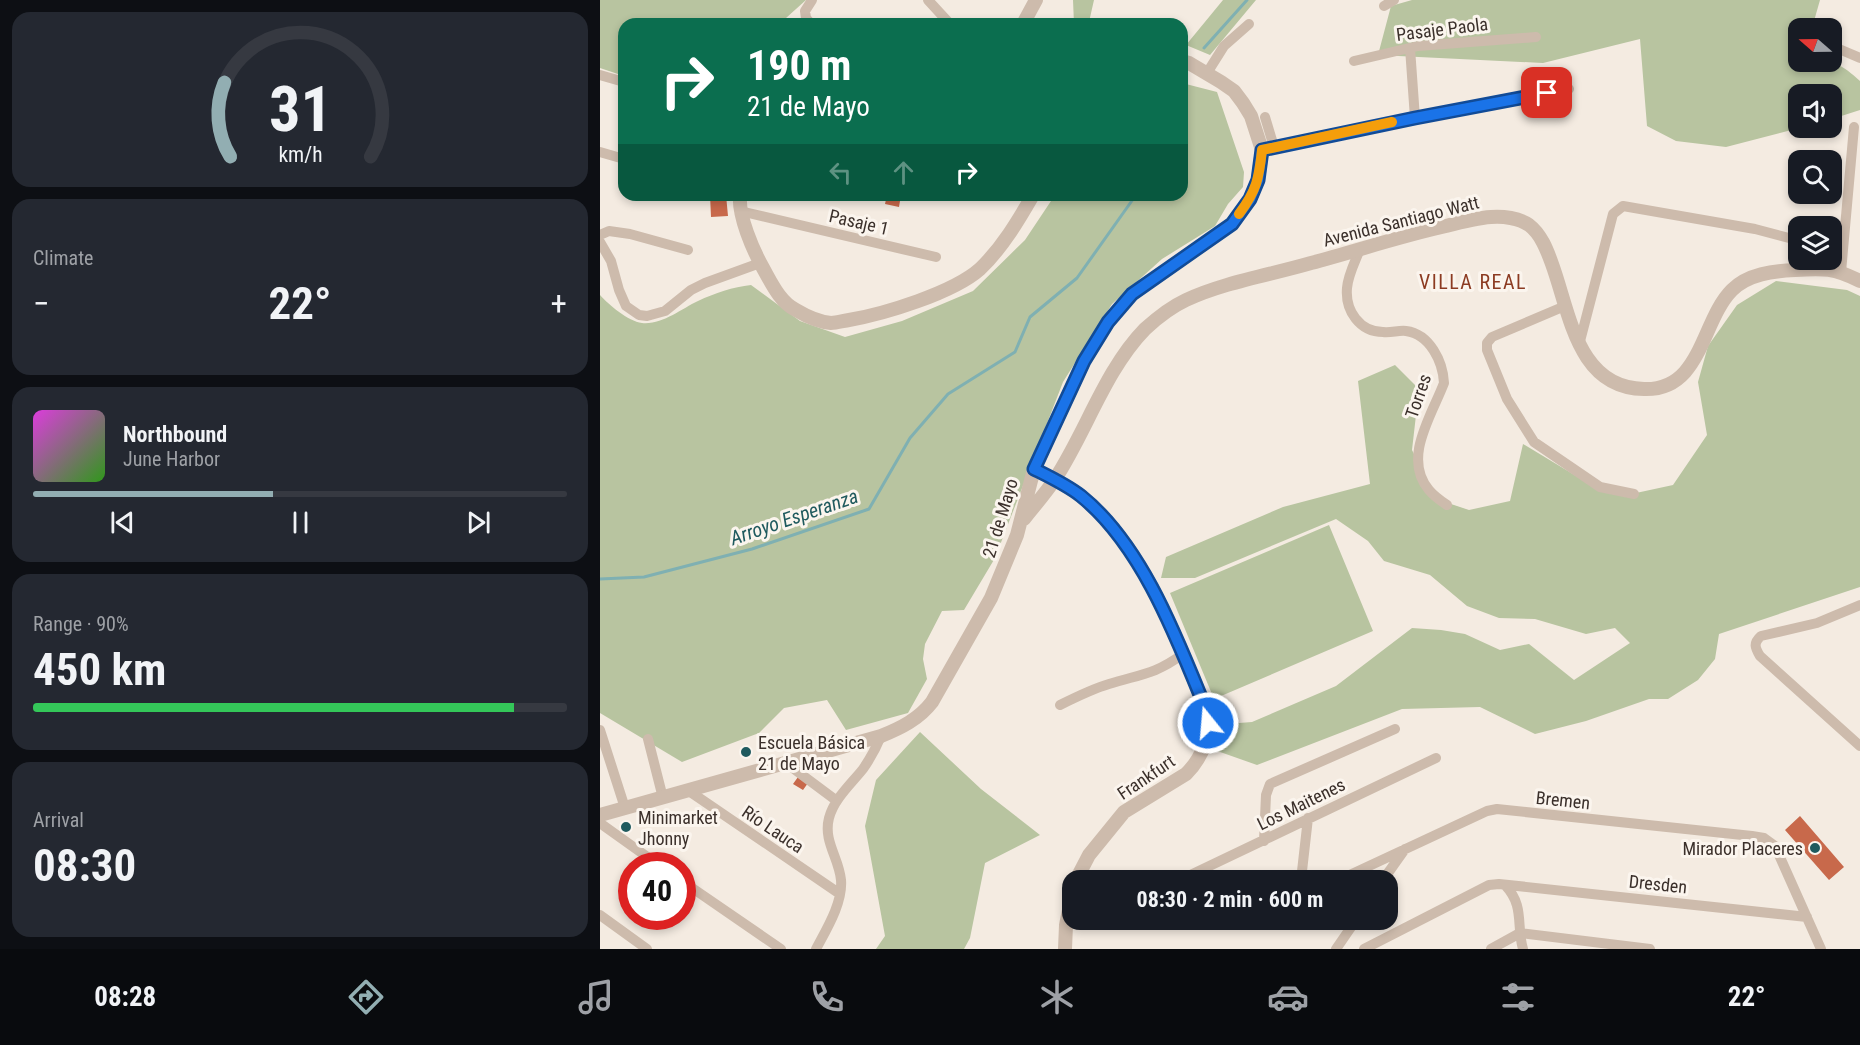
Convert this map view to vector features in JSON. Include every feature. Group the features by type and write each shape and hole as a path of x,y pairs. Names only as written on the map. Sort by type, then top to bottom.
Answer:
{"street":[{"path":"807,18 805,11 812,0"},
{"path":"928,0 944,18"},
{"path":"1026,18 1036,0"},
{"path":"1207,73 1224,46 1249,24"},
{"name":"Pasaje Paola","path":"1354,61 1410,48 1536,37"},
{"path":"1410,48 1415,118"},
{"path":"1842,50 1860,58"},
{"name":"21 de Mayo","path":"1188,63 1234,91 1268,148"},
{"path":"600,75 618,80"},
{"path":"1268,148 1569,89"},
{"name":"21 de Mayo","path":"600,815 880,736 913,720 925,711 991,598 1021,523 1034,469 1084,361 1108,322 1132,294 1232,224 1250,199 1268,148 1265,117"},
{"path":"1841,272 1854,127"},
{"path":"600,152 618,157"},
{"path":"740,201 740,211 760,263 783,300 810,317 831,323 874,316 939,292 978,270 1015,226 1030,201"},
{"path":"1579,345 1613,214 1623,206 1755,229 1788,238"},
{"name":"Pasaje 1","path":"740,211 936,257"},
{"name":"Avenida Santiago Watt","path":"1021,523 1055,479 1119,365 1135,341 1157,319 1189,299 1241,281 1467,221 1490,217 1510,218 1528,225 1545,246 1579,345 1592,366 1606,378 1625,387 1646,390 1665,386 1678,379 1693,362 1719,306 1732,289 1743,281 1756,275 1781,270 1821,268 1834,269 1860,281"},
{"path":"600,235 609,231 630,234 688,250"},
{"path":"600,242 611,261 626,306 639,315 647,316 665,311 691,290 760,263"},
{"name":"Torres","path":"1360,249 1349,277 1347,302 1351,313 1363,327 1371,331 1406,331 1419,334 1427,341 1444,373 1444,383 1418,448 1420,471 1428,490 1447,506"},
{"name":"Torres","path":"1342,254 1349,277"},
{"path":"1565,306 1492,337 1487,343 1487,350 1507,399 1534,442 1600,487 1634,495"},
{"name":"Frankfurt","path":"1034,469 1080,495 1121,539 1151,588 1183,654 1207,712 1208,735 1201,755 1186,774 1124,812 1089,855 1081,870"},
{"path":"1860,606 1817,623 1761,636 1756,641 1755,647 1760,656 1860,746"},
{"path":"1060,705 1108,684 1151,673 1183,654"},
{"path":"1264,841 1266,795 1270,784 1395,729"},
{"path":"600,730 625,808"},
{"path":"816,949 840,894 841,879 827,834 830,814 837,801 863,768 880,736"},
{"path":"648,739 663,798"},
{"name":"Los Maitenes","path":"1214,870 1308,818 1436,758"},
{"path":"786,763 837,801"},
{"name":"Río Lauca","path":"689,791 840,894"},
{"name":"Bremen","path":"1390,870 1405,849 1487,811 1497,809 1764,838 1775,846 1807,917"},
{"path":"1302,870 1308,818"},
{"path":"600,823 640,852"},
{"path":"1360,870 1405,849"},
{"name":"Dresden","path":"1364,949 1489,885 1525,886 1807,917"},
{"path":"1505,885 1513,895 1521,921"},
{"path":"1523,949 1520,933 1525,886"},
{"path":"696,891 782,949"},
{"path":"600,915 647,949"},
{"path":"1807,917 1821,949"},
{"path":"1065,949 1066,930"},
{"path":"1336,949 1349,930"},
{"path":"1491,949 1520,933 1650,949"}],"green space":[{"path":"600,0 806,0 786,18 618,18 618,74 600,68"},
{"path":"1073,0 1094,0 1090,18 1074,18"},
{"path":"1223,0 1256,0 1210,55 1188,46 1188,43"},
{"path":"1412,0 1820,0 1815,18 1788,18 1788,72 1842,72 1842,67 1844,68 1860,81 1860,110 1842,116 1842,84 1788,84 1788,131 1726,147 1676,141 1647,126 1640,39 1543,63 1378,55 1391,6"},
{"path":"1188,85 1217,92 1244,172 1243,187 1228,204 1215,226 1162,259 1112,304 1063,382 995,558 964,610 942,611 925,644 923,659 927,679 908,713 846,730 827,700 784,708 759,733 682,762 600,713 600,295 625,316 637,322 649,323 664,319 717,293 751,285 800,321 845,337 902,321 973,291 1025,240 1051,201 1188,201"},
{"path":"1776,281 1847,290 1860,296 1860,587 1719,634 1715,659 1698,680 1668,699 1649,699 1586,721 1535,734 1480,707 1402,709 1257,765 1206,747 1213,725 1252,722 1336,686 1412,628 1465,634 1500,650 1529,644 1574,680 1630,643 1615,628 1586,634 1535,619 1499,618 1467,606 1430,575 1384,561 1368,541 1336,519 1195,578 1161,578 1166,557 1283,507 1370,484 1358,381 1395,365 1419,389 1412,450 1436,499 1469,510 1510,501 1523,444 1596,488 1636,493 1673,485 1707,435 1698,382 1708,346 1737,305"},
{"path":"1329,525 1373,631 1214,699 1170,593"},
{"path":"920,732 981,789 1040,835 985,863 970,938 964,949 876,949 885,936 865,826 876,780"}],"building":[{"path":"710,201 727,201 728,216 711,217"},
{"path":"886,201 900,201 899,207 885,204"},
{"path":"798,777 808,783 803,790 793,784"},
{"name":"Mirador Placeres","path":"1800,816 1844,867 1829,880 1785,830"}],"waterway":[{"path":"1204,48 1247,0"},
{"name":"Arroyo Esperanza","path":"600,579 644,577 752,549 869,509 910,438 948,394 1015,352 1030,317 1077,278 1132,201"}],"slow traffic":[{"path":"1239,214 1250,199 1258,180 1262,150 1392,122"}],"place":[{"name":"Escuela Básica 21 de Mayo","path":"746,752"},
{"name":"Minimarket Jhonny","path":"626,827"},
{"name":"Mirador Placeres","path":"1815,848"}],"district":[{"name":"VILLA REAL","path":"1473,282"}],"route":[{"path":"1208,723 1207,712 1170,624 1121,539 1080,495 1034,469 1084,361 1108,322 1132,294 1232,224 1250,199 1258,180 1262,150 1547,93"}]}
